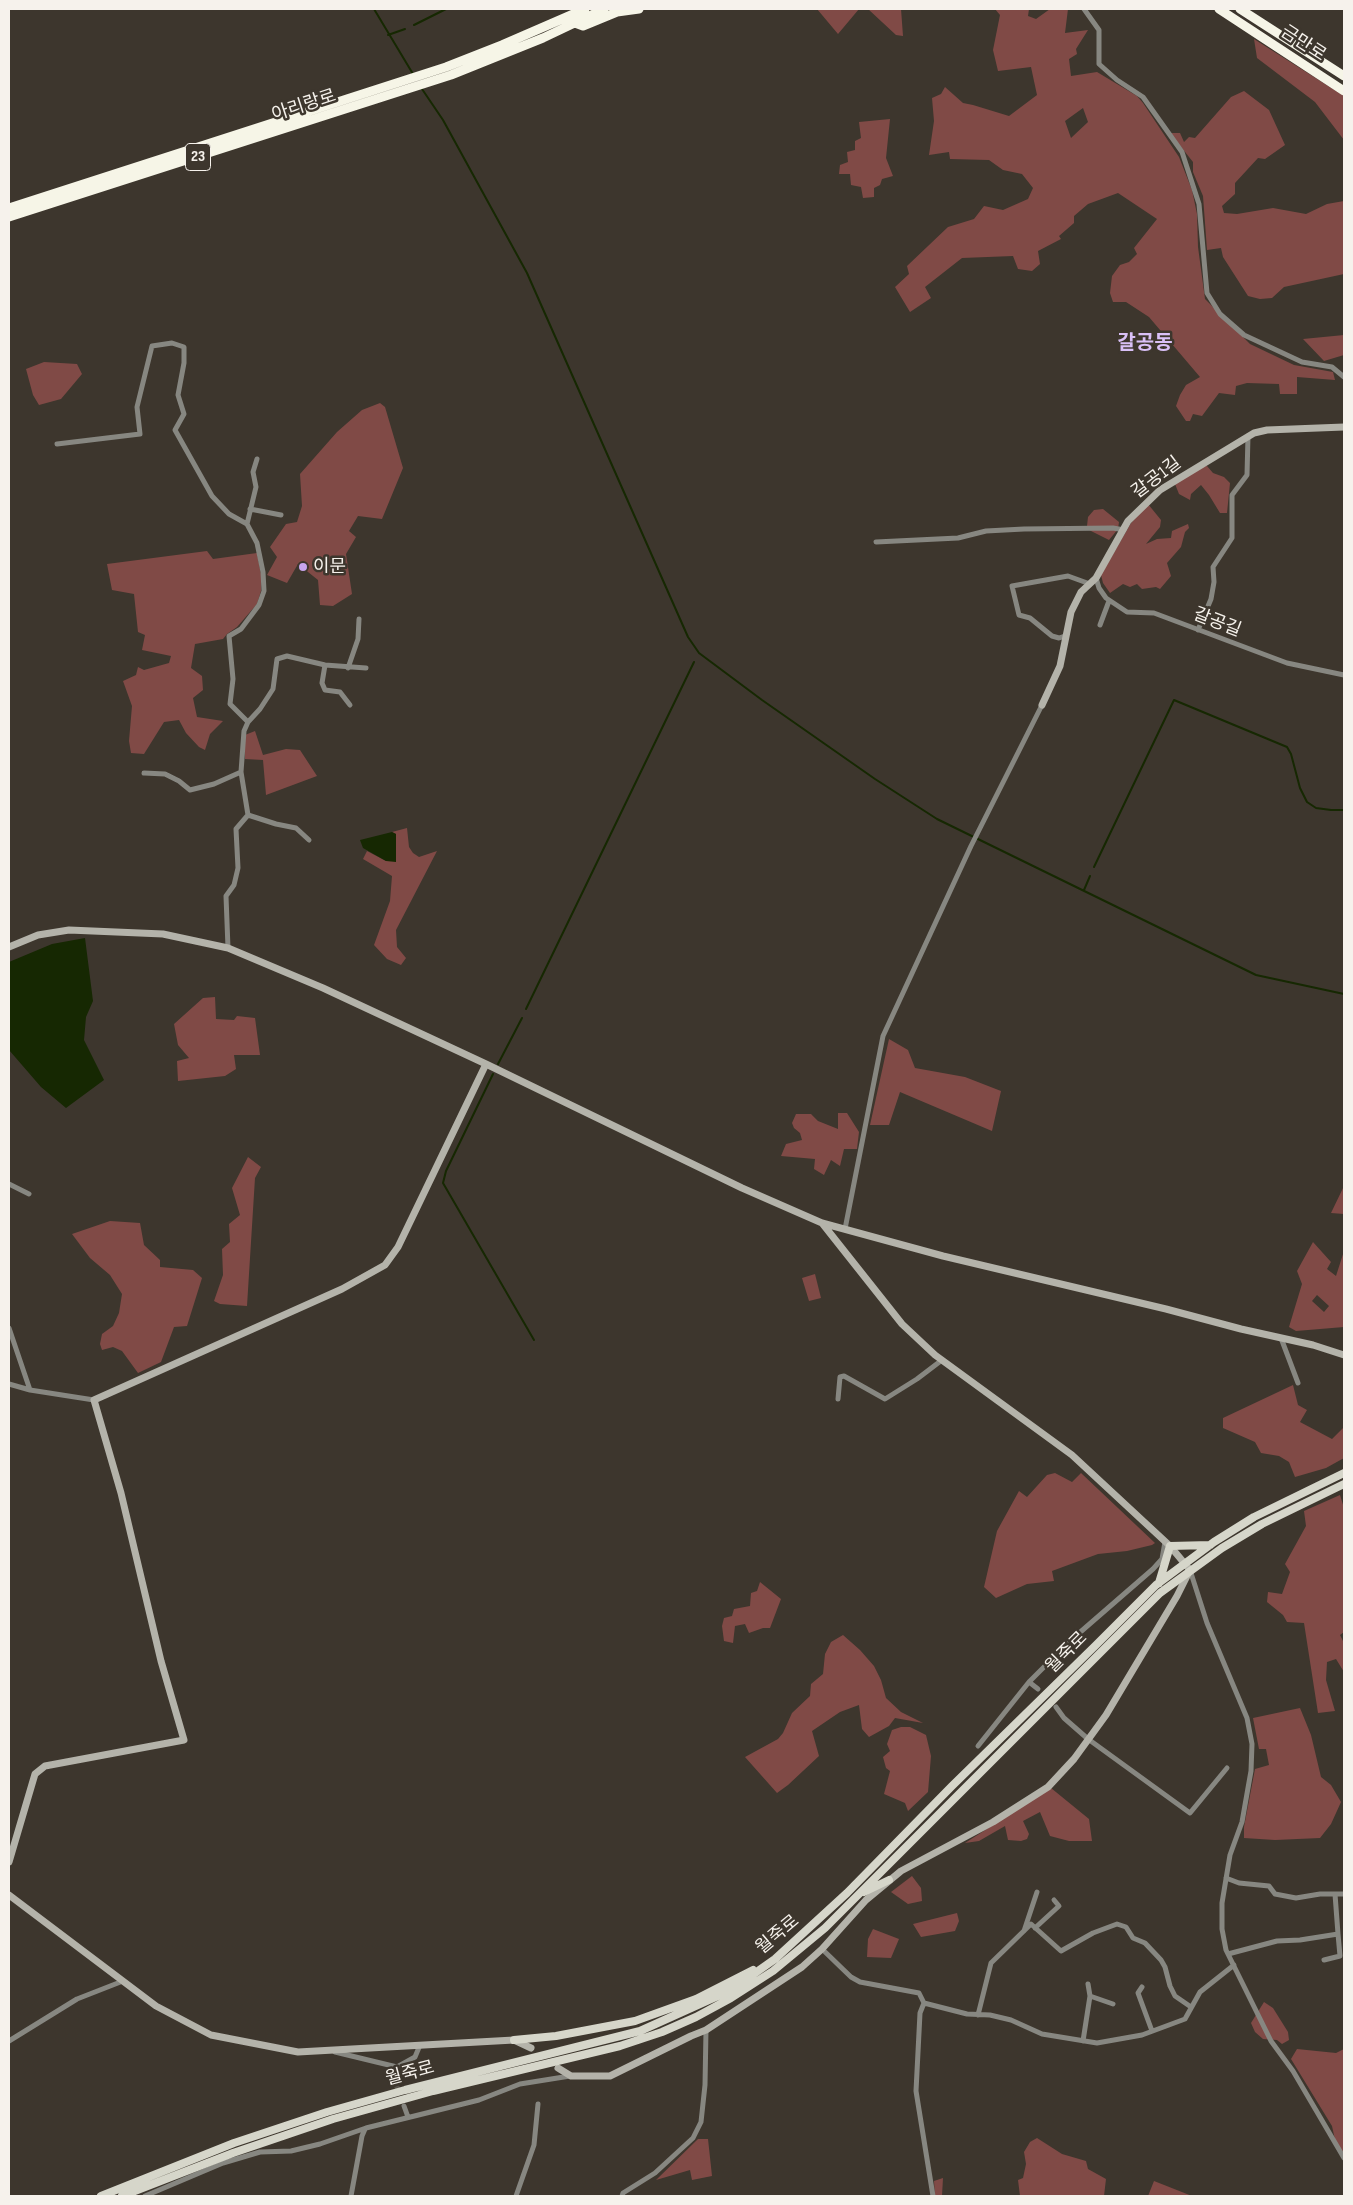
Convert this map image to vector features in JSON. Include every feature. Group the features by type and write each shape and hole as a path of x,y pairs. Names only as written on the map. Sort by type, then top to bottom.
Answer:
{"highway":[{"name":"아리랑로","path":"448,71 584,9"},
{"name":"아리랑로","path":"9,218 448,71 575,23 604,9"},
{"path":"575,23 583,26 617,12 638,9"},
{"name":"금만로","path":"1219,9 1344,90"},
{"name":"금만로","path":"1240,9 1344,76"},
{"name":"아리랑로","path":"9,208 384,93"}],"main road":[{"name":"월죽로","path":"122,2196 233,2153 334,2119 433,2092 620,2046 662,2032 704,2012 772,1972 825,1928 860,1894 1210,1545 1254,1517 1344,1473"},
{"name":"월죽로","path":"101,2196 234,2143 327,2112 405,2090 640,2030 732,1990 775,1959 847,1893 952,1786 1159,1582 1262,1524 1344,1484"},
{"path":"1159,1582 1167,1544 1210,1545"},
{"path":"860,1894 889,1880"},
{"path":"514,2040 556,2036 635,2021 696,1999 775,1959"}],"street":[{"path":"1084,9 1099,30 1099,64 1117,80 1142,97 1182,152 1199,204 1207,293 1220,314 1244,335 1302,362 1332,367 1344,377"},
{"path":"58,444 140,434 137,407 152,346 172,343 184,347 184,363 178,395 184,414 175,430 212,496 229,514 246,524 257,543 263,572 264,591 259,605 241,629 229,636 228,645 233,679 230,704 248,722"},
{"name":"갈공1길","path":"1042,705 1060,666 1070,612 1082,592 1096,578 1128,521 1160,490 1248,436 1266,430 1344,427"},
{"path":"1198,630 1210,599 1214,582 1213,567 1232,538 1232,495 1247,475 1248,436"},
{"path":"246,524 256,487 253,472 257,459"},
{"path":"250,509 281,515"},
{"path":"876,542 958,538 986,531 1024,528 1113,528 1124,530"},
{"path":"1065,636 1059,638 1052,636 1030,618 1019,615 1012,586 1068,576 1090,584"},
{"name":"갈공길","path":"1096,578 1099,588 1109,600 1127,612 1154,613 1287,663 1344,675"},
{"path":"1100,625 1109,600"},
{"path":"348,668 358,639 359,619"},
{"path":"228,948 226,896 234,885 238,868 236,830 248,815 241,772 242,747 248,722 260,710 272,689 277,658 287,656 325,665 366,668"},
{"path":"325,665 322,683 325,690 340,692 350,705"},
{"path":"845,1229 883,1036 971,846 1042,705"},
{"path":"144,773 166,774 190,790 214,784 241,772"},
{"path":"248,815 276,824 289,825 296,828 309,840"},
{"path":"9,947 38,935 70,930 163,934 228,948 234,952 251,956 323,988 486,1064 742,1188 822,1223 943,1256 1312,1345 1344,1356"},
{"path":"9,1384 30,1390 94,1400 342,1289 385,1265 398,1247 486,1064"},
{"path":"9,1184 29,1194"},
{"path":"822,1223 902,1324 942,1360 1072,1455 1167,1544 1187,1567 1207,1623 1247,1718 1252,1744 1251,1771 1242,1822 1230,1855 1226,1878 1222,1928 1228,1954 1271,2041 1292,2071 1344,2158"},
{"path":"9,1328 30,1390"},
{"path":"1281,1338 1298,1383"},
{"path":"838,1399 840,1377 844,1376 885,1399 917,1379 942,1360"},
{"path":"9,1862 34,1774 45,1766 184,1740 161,1661 121,1492 94,1400"},
{"path":"978,1746 1029,1682 1070,1641 1153,1569 1162,1559 1167,1544"},
{"path":"145,2196 223,2163 260,2152 291,2151 320,2144 366,2128 479,2100 520,2084 571,2076 610,2076 706,2030 802,1967 822,1949 866,1900 901,1870 993,1822 1048,1786 1074,1759 1106,1715 1177,1596 1187,1567"},
{"path":"1029,1682 1038,1688"},
{"path":"1056,1706 1064,1718 1088,1740 1190,1813 1227,1768"},
{"path":"1226,1878 1239,1883 1269,1886 1275,1894 1296,1898 1320,1894 1344,1894"},
{"path":"1024,1931 1037,1892"},
{"path":"1324,1960 1340,1956 1335,1894"},
{"path":"9,1895 156,2006 211,2034 298,2052 514,2040 531,2048"},
{"path":"1035,1928 1059,1906 1054,1900"},
{"path":"978,2015 991,1963 1031,1924 1061,1950 1093,1933 1109,1927 1118,1924 1126,1928 1133,1938 1145,1942 1161,1960 1166,1967 1170,1986 1176,1996 1191,2007"},
{"path":"1228,1954 1277,1941 1300,1940 1338,1934"},
{"path":"822,1949 851,1977 860,1982 919,1993 924,2003 920,2013 916,2091 933,2196"},
{"path":"924,2003 967,2014 1011,2020 1042,2034 1097,2044 1152,2031 1184,2019 1200,1992 1234,1965"},
{"path":"9,2041 77,1999 123,1981"},
{"path":"1084,2041 1090,1996 1088,1984"},
{"path":"1142,1987 1138,1993 1152,2031"},
{"path":"1090,1996 1113,2004"},
{"path":"622,2196 623,2193 655,2173 693,2138 701,2122 705,2085 706,2030"},
{"path":"328,2050 397,2066 415,2057 420,2045"},
{"path":"394,2079 397,2066"},
{"path":"558,2068 571,2076"},
{"path":"516,2196 534,2145 538,2104"},
{"path":"404,2106 408,2118"},
{"path":"351,2196 362,2136 366,2128"}],"shaded area":[{"path":"817,9 859,9 838,34"},
{"path":"868,9 901,9 903,36 896,35"},
{"path":"995,9 1029,9 1028,16 1036,19 1050,9 1068,9 1065,33 1088,30 1076,49 1077,54 1069,59 1071,76 1097,72 1137,96 1179,157 1192,190 1197,214 1198,247 1205,299 1250,344 1294,365 1333,372 1335,380 1297,377 1297,394 1280,394 1279,384 1247,383 1236,386 1235,395 1219,393 1202,416 1193,414 1190,421 1186,421 1176,406 1186,385 1200,377 1149,317 1126,302 1113,302 1110,293 1112,276 1120,265 1129,262 1137,254 1134,248 1157,219 1118,193 1088,204 1074,216 1074,223 1059,236 1061,239 1038,251 1040,264 1032,271 1018,269 1013,256 962,258 925,287 931,298 910,312 895,287 909,274 907,266 948,227 974,219 984,206 1003,210 1028,199 1033,188 1022,174 1003,170 989,160 950,159 949,152 929,155 934,121 932,98 941,94 945,87 963,103 1009,116 1037,95 1031,67 998,71 993,50 1000,15","holes":["1083,108 1088,122 1071,138 1065,121"]},
{"path":"1254,39 1344,96 1344,140 1315,102 1257,58"},
{"path":"1244,91 1269,110 1285,145 1265,159 1258,158 1235,183 1235,194 1222,206 1224,213 1237,214 1273,208 1306,214 1327,204 1344,201 1344,274 1284,287 1272,298 1260,299 1248,296 1223,257 1221,248 1207,250 1203,196 1193,172 1193,162 1170,133 1180,133 1184,142 1189,137 1195,138 1231,97"},
{"path":"890,119 886,158 893,176 882,179 880,185 874,188 874,197 863,198 861,187 851,185 850,174 839,174 840,165 848,162 847,152 855,150 855,141 861,138 859,122"},
{"path":"1344,335 1344,355 1324,361 1303,339"},
{"path":"44,362 77,364 82,374 61,399 39,405 33,395 26,369"},
{"path":"380,403 385,407 403,468 382,519 358,516 349,531 356,537 346,554 352,594 333,606 320,605 318,580 298,564 287,583 267,575 277,557 270,547 286,524 297,522 302,506 300,474 337,432 362,410"},
{"path":"1207,466 1213,473 1224,477 1230,483 1227,513 1220,513 1201,485 1191,494 1190,500 1179,494 1175,484 1199,467"},
{"path":"1148,504 1161,520 1160,527 1146,544 1157,539 1171,538 1172,531 1188,524 1189,528 1185,532 1181,547 1167,563 1171,576 1160,589 1156,587 1142,589 1137,584 1130,587 1123,584 1110,593 1103,583 1101,575 1131,523"},
{"path":"1103,509 1119,522 1118,529 1109,540 1089,530 1087,526 1088,517 1094,510"},
{"path":"207,551 213,559 257,553 261,574 261,591 257,604 237,627 223,639 195,644 191,668 202,676 203,690 193,698 197,717 223,721 210,734 205,750 199,747 186,733 179,720 164,722 144,754 131,753 129,741 132,706 123,681 136,675 138,667 144,670 169,663 171,656 142,650 145,635 138,632 134,594 112,590 107,564"},
{"path":"255,731 263,755 286,749 300,750 317,776 266,795 263,760 245,759 245,735"},
{"path":"407,828 409,847 413,853 419,857 437,851 396,930 397,947 406,958 401,965 387,959 374,945 390,901 392,876 363,859 367,851 386,861 396,834 392,832"},
{"path":"392,832 396,834 396,862 386,861 363,848 360,840"},
{"path":"85,938 93,1001 86,1017 84,1040 104,1080 66,1108 41,1087 9,1050 9,962 52,944"},
{"path":"215,997 216,1019 234,1020 237,1016 255,1018 260,1055 234,1055 236,1069 225,1076 178,1081 177,1061 189,1058 178,1045 174,1024 203,998"},
{"path":"889,1039 908,1050 915,1068 965,1077 1001,1091 992,1131 900,1092 889,1125 870,1125"},
{"path":"838,1113 847,1113 859,1132 857,1149 844,1149 840,1166 831,1160 824,1175 814,1169 815,1159 781,1156 786,1144 802,1140 800,1133 794,1128 792,1123 796,1114 811,1114 818,1121 838,1129"},
{"path":"248,1157 261,1167 255,1178 247,1306 220,1304 214,1301 223,1275 222,1249 230,1242 229,1224 240,1215 232,1188"},
{"path":"1344,1186 1344,1214 1331,1213"},
{"path":"110,1221 140,1223 144,1245 160,1260 160,1267 193,1270 202,1278 187,1326 174,1327 161,1362 138,1373 122,1351 113,1347 102,1350 100,1344 102,1334 113,1326 119,1313 122,1294 110,1275 90,1258 72,1234"},
{"path":"1313,1242 1331,1262 1327,1269 1336,1276 1344,1251 1344,1327 1296,1331 1289,1327 1302,1284 1297,1271","holes":["1317,1295 1329,1306 1324,1312 1312,1301"]},
{"path":"815,1274 821,1298 809,1301 802,1278"},
{"path":"1293,1385 1298,1405 1307,1410 1300,1422 1332,1439 1344,1427 1344,1458 1326,1468 1295,1477 1289,1462 1279,1456 1261,1453 1255,1442 1223,1428 1223,1418"},
{"path":"1055,1473 1072,1482 1081,1473 1155,1543 1127,1551 1098,1554 1052,1571 1054,1581 1027,1584 996,1598 984,1587 997,1531 1019,1491 1027,1497 1047,1475"},
{"path":"1340,1495 1344,1508 1344,1632 1340,1635 1344,1643 1344,1672 1336,1659 1327,1662 1326,1680 1335,1711 1318,1713 1304,1623 1287,1622 1283,1615 1267,1602 1268,1592 1282,1594 1290,1572 1285,1564 1306,1526 1304,1511"},
{"path":"760,1582 781,1599 770,1628 763,1628 749,1633 745,1624 735,1626 733,1643 724,1641 722,1626 724,1618 732,1616 734,1609 750,1606 751,1593 757,1591"},
{"path":"843,1635 874,1666 881,1680 886,1698 901,1712 923,1723 895,1718 889,1726 869,1737 862,1729 859,1705 840,1712 812,1731 819,1756 777,1793 745,1757 778,1739 783,1733 792,1713 810,1696 811,1684 823,1674 825,1654 831,1642"},
{"path":"1300,1708 1311,1735 1321,1777 1331,1785 1341,1802 1331,1824 1320,1838 1275,1840 1244,1838 1244,1827 1255,1769 1269,1765 1266,1749 1259,1749 1253,1718"},
{"path":"910,1727 926,1735 931,1756 928,1792 908,1811 905,1803 884,1794 890,1771 886,1768 883,1757 890,1751 887,1744 892,1730"},
{"path":"1051,1788 1089,1819 1092,1841 1069,1841 1050,1836 1040,1812 1023,1821 1029,1834 1027,1839 1021,1841 1008,1840 1005,1826 979,1841 965,1843"},
{"path":"912,1876 921,1888 922,1901 908,1904 891,1892"},
{"path":"957,1913 959,1921 955,1931 921,1937 913,1924"},
{"path":"873,1929 899,1939 891,1958 867,1957 868,1939"},
{"path":"1264,2002 1273,2008 1288,2032 1289,2040 1282,2044 1277,2040 1263,2039 1255,2032 1251,2023"},
{"path":"1297,2049 1336,2053 1344,2049 1344,2156 1336,2144 1332,2126 1291,2059"},
{"path":"1037,2138 1062,2154 1086,2161 1088,2169 1106,2179 1104,2196 1020,2196 1018,2180 1023,2178 1026,2164 1024,2152 1030,2142"},
{"path":"698,2139 708,2139 712,2176 692,2180 690,2170 656,2180"},
{"path":"943,2178 942,2196 935,2196 934,2181"},
{"path":"1154,2181 1192,2196 1148,2196"}],"waterway":[{"path":"374,9 413,74"},
{"path":"414,25 446,9"},
{"path":"388,35 405,29"},
{"path":"422,89 443,120 527,273 688,637 699,653 762,700 875,779 937,819 1256,975 1344,994"},
{"path":"526,1009 694,662"},
{"path":"1094,867 1174,700 1287,747 1291,754 1300,788 1307,802 1316,808 1344,810"},
{"path":"1084,890 1090,876"},
{"path":"498,1064 522,1018"},
{"path":"493,1074 446,1171 443,1183 534,1340"}],"tunnel":[{"path":"394,2079 400,2095"}],"place":[{"name":"이문","path":"303,567"}],"district":[{"name":"갈공동","path":"1145,344"}]}
